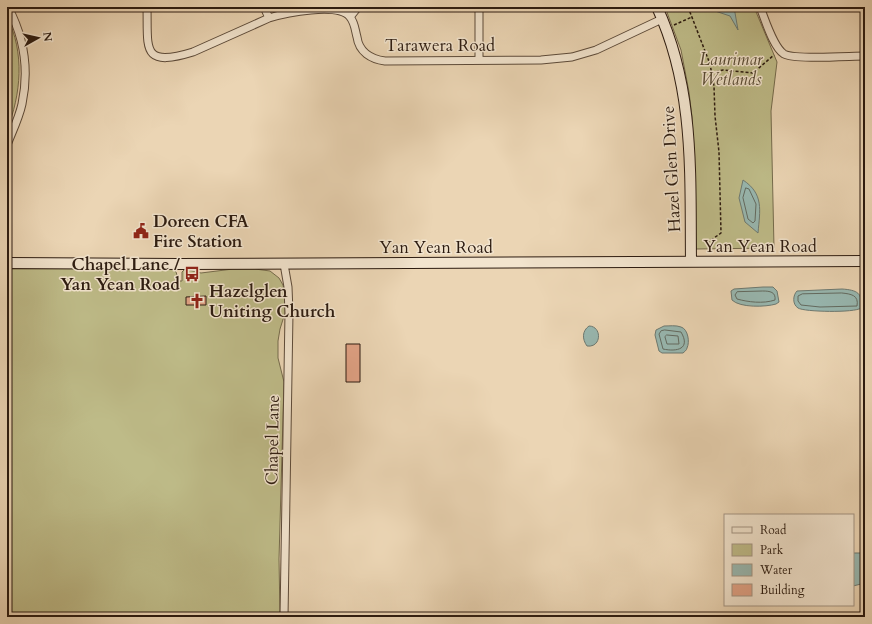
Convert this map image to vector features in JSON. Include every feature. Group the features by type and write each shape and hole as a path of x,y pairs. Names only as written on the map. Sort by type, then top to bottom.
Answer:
{"main road":[{"name":"Hazel Glen Drive","path":"657,7 672,47 687,118 690,166 691,262"},
{"name":"Yan Yean Road","path":"7,264 865,261"}],"street":[{"path":"147,7 148,45 153,56 158,58 180,56 192,52 280,14 308,10 335,10 350,17 358,7"},
{"path":"264,7 269,18"},
{"path":"479,7 479,60"},
{"path":"760,7 776,45 782,52 796,57 865,56"},
{"path":"7,145 22,105 25,86 23,50 19,33 10,8"},
{"name":"Tarawera Road","path":"350,17 354,25 360,48 364,53 372,58 385,61 541,60 572,57 596,50 664,24"},
{"name":"Chapel Lane","path":"284,264 288,287 289,313 284,617"}],"path":[{"path":"688,7 710,64 714,86 715,116 719,152 721,233 707,244"},
{"path":"664,24 692,17"},
{"path":"711,73 723,70 753,73 782,52"}],"green space":[{"name":"Laurimar Wetlands","path":"665,7 754,7 777,62 771,111 774,248 696,249 692,117 689,92 681,50"},
{"path":"7,17 17,45 19,74 18,88 12,116 7,130"},
{"path":"7,269 173,269 176,272 179,281 182,281 182,272 185,269 201,273 233,269 255,269 270,271 279,278 283,285 285,295 285,313 278,341 278,358 284,382 279,559 280,617 7,617"}],"water":[{"path":"710,7 734,7 738,30 730,16 712,10"},
{"path":"743,180 750,185 758,197 760,210 758,233 745,222 739,198"},
{"path":"773,287 777,291 779,302 772,305 747,306 736,303 732,300 731,291 734,289"},
{"path":"852,290 858,293 861,299 861,308 849,311 810,310 798,308 794,302 794,297 797,291"},
{"path":"589,326 596,329 598,333 598,341 592,346 587,346 584,341 585,330"},
{"path":"664,326 679,326 685,330 688,336 688,345 687,349 683,353 662,353 659,351 655,335 656,330"},
{"path":"854,553 862,553 865,556 865,583 854,586"}],"building":[{"name":"Hazelglen Uniting Church","path":"206,296 206,305 186,305 186,297"},
{"path":"346,344 360,344 360,382 346,382"}],"place":[{"name":"Doreen CFA Fire Station","path":"141,231"},
{"name":"Chapel Lane / Yan Yean Road","path":"192,274"},
{"name":"Hazelglen Uniting Church","path":"197,301"}]}
